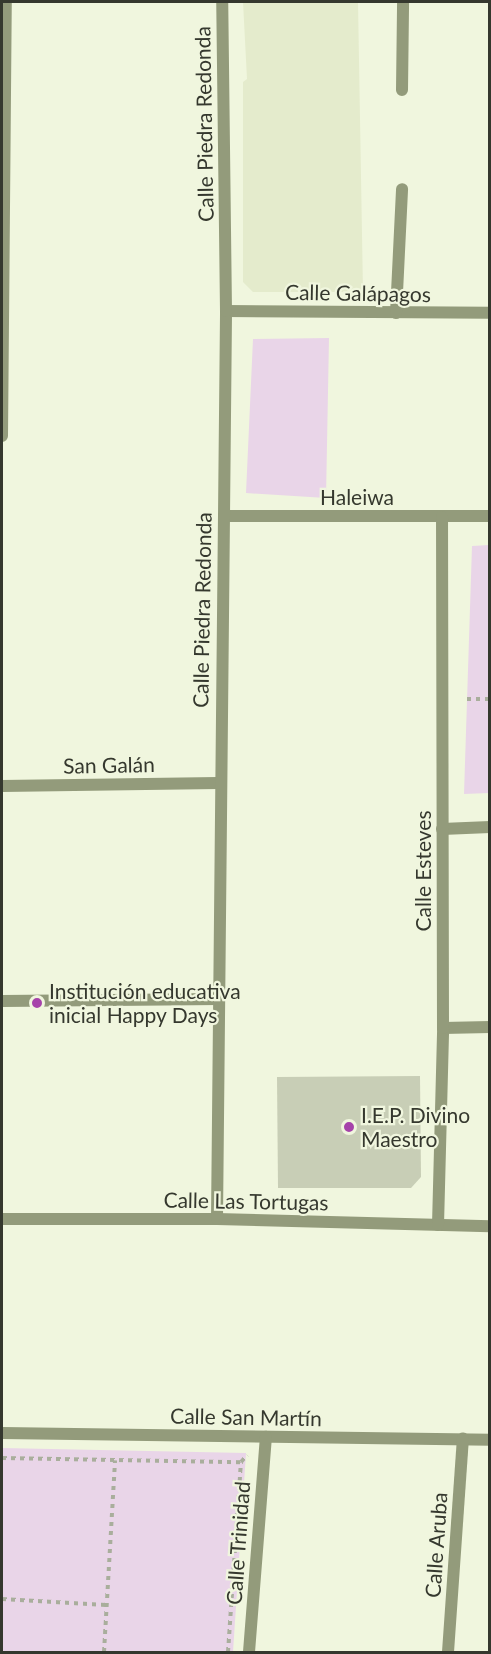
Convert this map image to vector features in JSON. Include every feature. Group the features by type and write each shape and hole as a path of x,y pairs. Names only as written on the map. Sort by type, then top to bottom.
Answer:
{"street":[{"path":"2,436 6,2"},
{"name":"Calle Piedra Redonda","path":"217,1219 218,783 226,311 222,2"},
{"path":"402,90 403,2"},
{"path":"396,313 402,189"},
{"name":"Calle Galápagos","path":"226,311 489,314"},
{"name":"Haleiwa","path":"224,516 489,516"},
{"name":"Calle Esteves","path":"438,1225 443,1028 442,517"},
{"name":"San Galán","path":"2,786 218,783"},
{"path":"442,829 489,827"},
{"path":"2,1001 219,999"},
{"path":"443,1028 489,1027"},
{"name":"Calle Las Tortugas","path":"2,1220 217,1219 489,1226"},
{"name":"Calle San Martín","path":"2,1433 489,1440"},
{"name":"Calle Trinidad","path":"249,1653 266,1437"},
{"name":"Calle Aruba","path":"448,1653 463,1439"}],"path":[{"path":"467,699 489,699"},
{"path":"2,1458 241,1462 228,1653"},
{"path":"104,1653 115,1460"},
{"path":"2,1599 106,1605"}],"shaded area":[{"path":"243,2 358,2 363,292 253,292 243,282 243,82 247,79"},
{"path":"329,338 326,498 246,493 253,339"},
{"path":"489,545 489,793 464,794 472,546"},
{"path":"2,1448 246,1453 233,1652 2,1652"}],"building":[{"name":"I.E.P. Divino Maestro","path":"420,1076 421,1177 411,1188 278,1188 277,1077"}],"place":[{"name":"Institución educativa inicial Happy Days","path":"37,1003"},
{"name":"I.E.P. Divino Maestro","path":"349,1127"}]}
